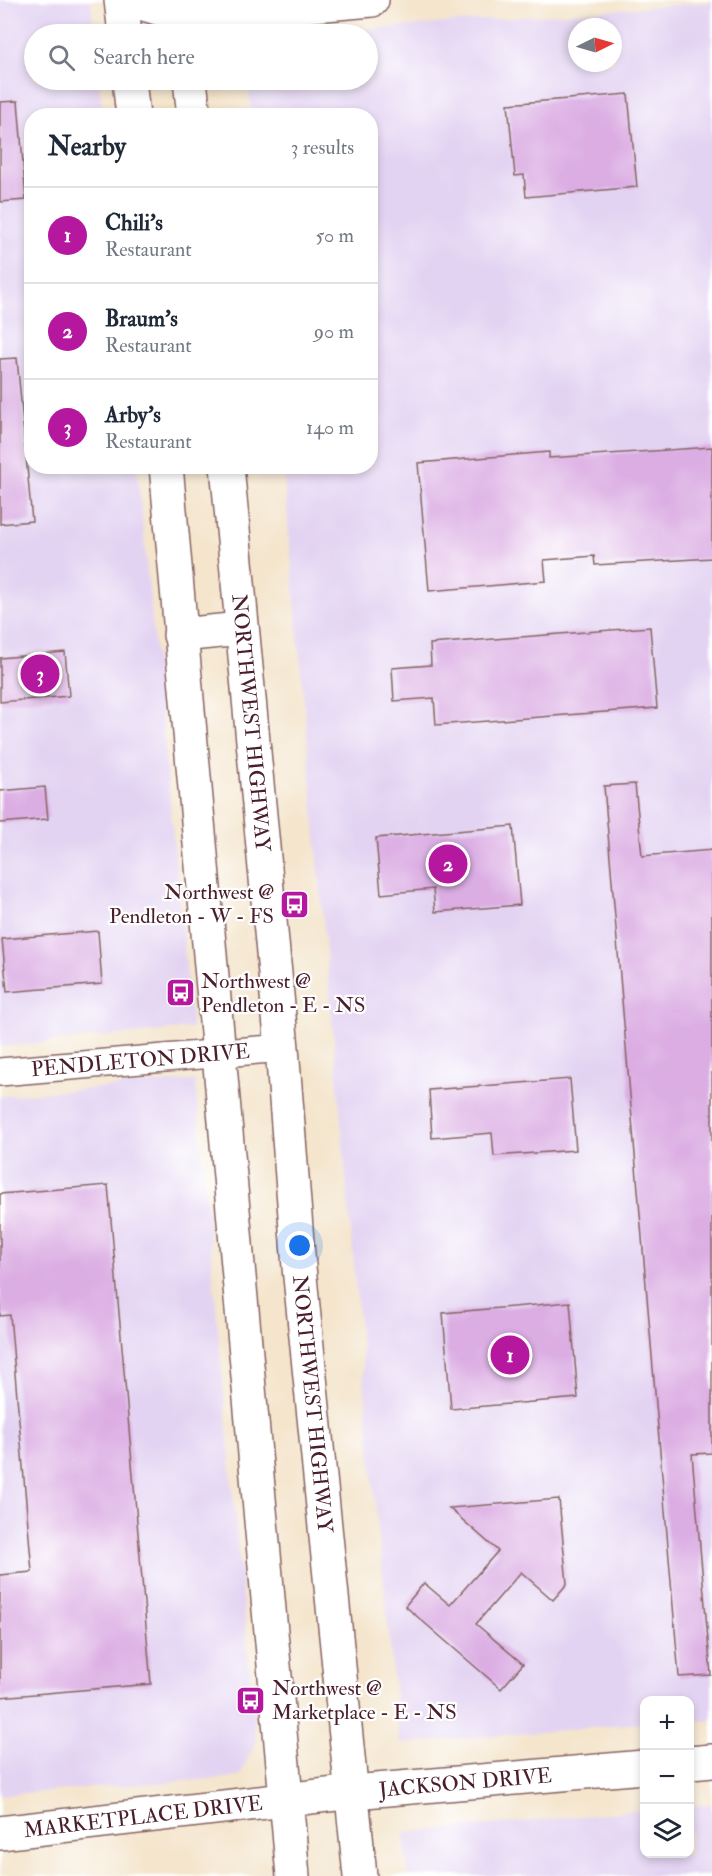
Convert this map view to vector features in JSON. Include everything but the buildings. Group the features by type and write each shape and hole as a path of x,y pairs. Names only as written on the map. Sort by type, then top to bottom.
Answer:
{"main road":[{"path":"121,0 124,24"},
{"path":"130,0 184,17 372,0"},
{"path":"130,90 132,108"},
{"path":"191,90 193,108"},
{"path":"167,474 293,1876"},
{"name":"NORTHWEST HIGHWAY","path":"228,474 282,1048 299,1267 360,1876"},
{"path":"180,634 241,629"},
{"path":"694,1763 712,1761"},
{"name":"JACKSON DRIVE","path":"286,1800 353,1792 640,1767"},
{"name":"MARKETPLACE DRIVE","path":"0,1833 286,1800"}],"street":[{"name":"PENDLETON DRIVE","path":"0,1072 282,1048"}],"shaded area":[{"path":"0,0 91,0 93,24 24,24 24,90 100,90 101,108 24,108 24,474 138,474 192,1028 0,1047"},
{"path":"712,2 712,1720 694,1722 694,1696 640,1696 640,1723 400,1744 372,1469 284,474 378,474 378,108 251,108 249,90 378,90 378,29"},
{"path":"195,1080 256,1741 239,1777 0,1795 0,1096"},
{"path":"712,1804 712,1876 408,1876 404,1833 640,1810 640,1858 694,1858 694,1806"}],"place":[{"name":"Arby's","path":"40,674"},
{"name":"Braum's","path":"448,864"},
{"name":"Northwest @ Pendleton - W - FS","path":"295,904"},
{"name":"Northwest @ Pendleton - E - NS","path":"180,993"},
{"name":"Chili's","path":"510,1355"},
{"name":"Northwest @ Marketplace - E - NS","path":"251,1700"}]}
